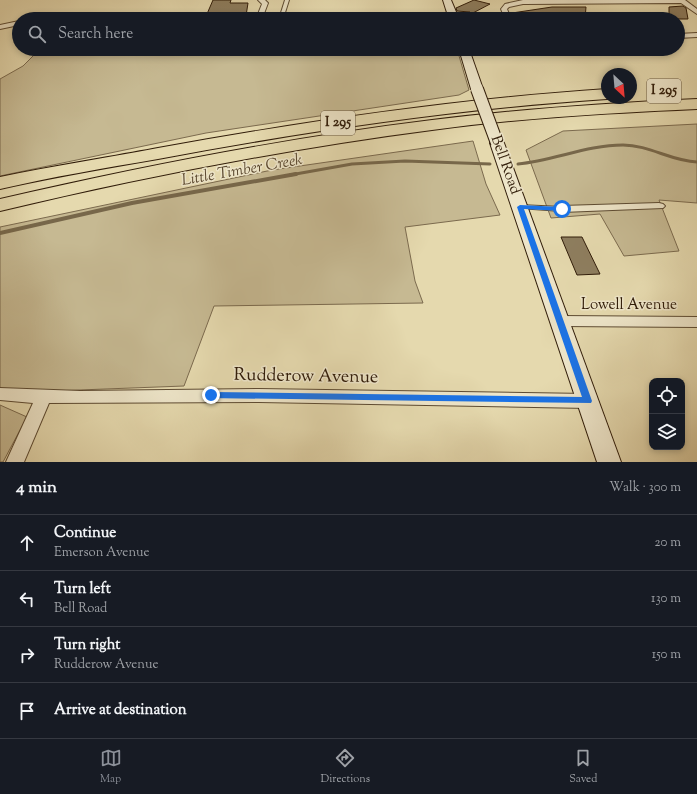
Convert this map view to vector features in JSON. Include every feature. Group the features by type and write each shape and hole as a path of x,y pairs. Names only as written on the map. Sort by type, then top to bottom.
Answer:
{"highway":[{"name":"I 295","path":"0,189 143,156 337,123 511,102 601,94"},
{"name":"I 295","path":"0,205 191,164 350,137 526,115 645,106 697,104"},
{"path":"0,183 143,156"}],"street":[{"path":"261,0 265,3 262,12"},
{"path":"447,0 451,12"},
{"path":"505,12 504,9 507,5 523,2 682,0 697,12"},
{"path":"0,27 12,24"},
{"path":"685,36 697,35"},
{"name":"Bell Road","path":"466,56 561,321 609,462"},
{"path":"562,209 659,206"},
{"name":"Lowell Avenue","path":"561,321 697,322"},
{"name":"Rudderow Avenue","path":"0,394 44,397 146,398 211,395 588,401"},
{"path":"16,462 44,397"}],"lane":[{"path":"283,12 287,0"},
{"path":"520,207 562,209"}],"shaded area":[{"path":"33,56 459,56 469,90 459,95 206,133 0,176 0,79 23,66"},
{"path":"697,124 697,203 659,200 679,251 624,256 600,214 551,218 526,150 563,131"},
{"path":"473,141 486,184 500,215 405,227 415,281 423,303 214,306 184,386 0,393 0,227 272,170"},
{"path":"0,405 27,417 3,462 0,462"}],"building":[{"path":"213,0 231,0 230,3 248,3 247,12 208,12"},
{"path":"474,0 490,4 475,12 457,11 456,8"},
{"path":"683,6 686,8 688,19 685,19 685,12 669,12 669,7"},
{"path":"552,7 586,7 586,12 519,12"},
{"path":"561,237 582,237 600,274 577,275"}],"waterway":[{"name":"Little Timber Creek","path":"518,164 544,160 583,150 623,145 642,148 678,159 697,162"},
{"name":"Little Timber Creek","path":"290,175 352,164 405,161 490,164"},
{"name":"Little Timber Creek","path":"0,233 132,203 296,174"}],"route":[{"path":"211,395 588,401 520,207 562,209"}]}
